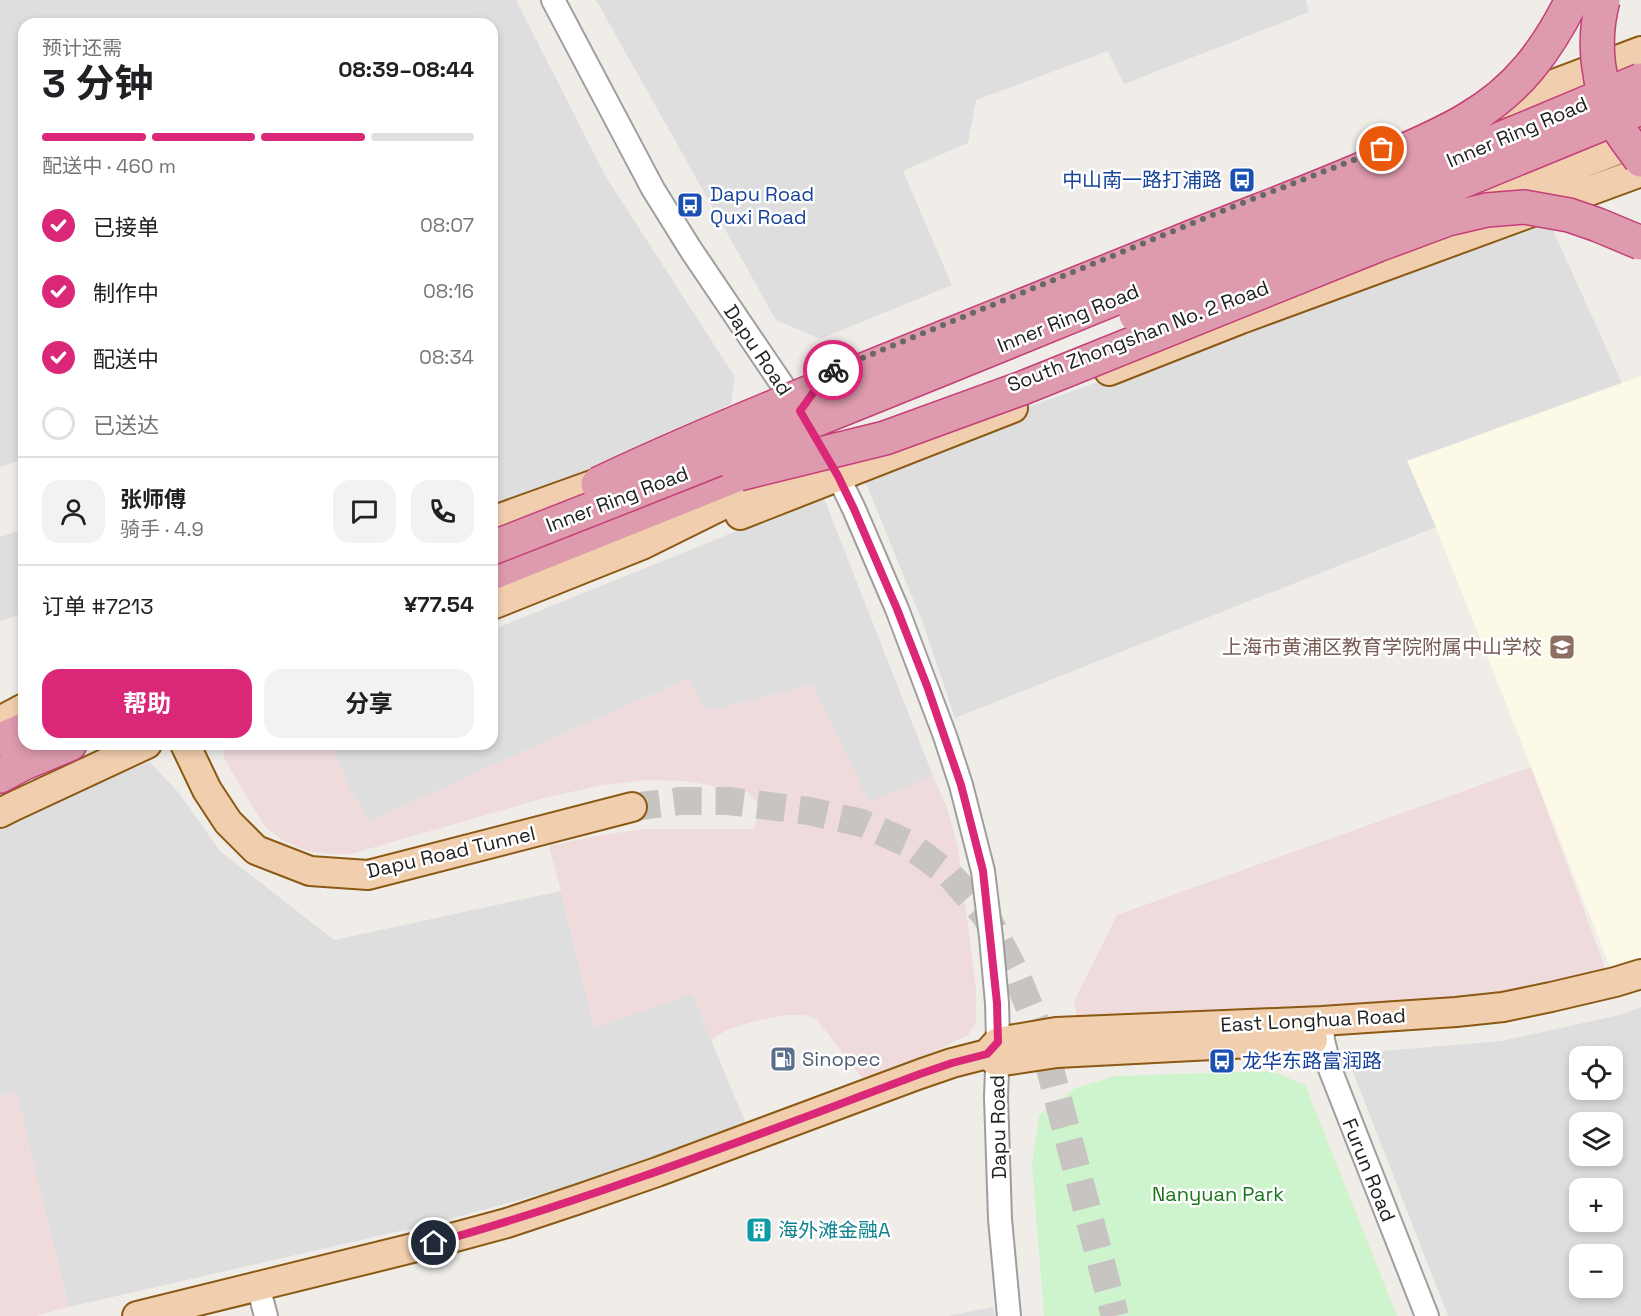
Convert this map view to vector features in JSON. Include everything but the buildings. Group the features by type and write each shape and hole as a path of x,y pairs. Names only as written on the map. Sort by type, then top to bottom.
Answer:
{"highway":[{"path":"498,532 722,429 1407,150 1469,119 1500,96 1526,73 1544,50 1566,13 1583,0"},
{"path":"1603,0 1598,17 1596,49 1602,86 1617,125 1641,161"},
{"name":"Inner Ring Road","path":"498,546 724,458 1234,251 1641,81"},
{"name":"Inner Ring Road","path":"498,571 1244,272 1641,108"},
{"path":"739,474 885,438 1024,387 1448,219 1487,210 1524,207 1569,215 1641,243"},
{"path":"0,740 18,732"},
{"path":"0,776 56,750"}],"main road":[{"path":"800,411 828,372 1242,202 1641,51"},
{"path":"1564,112 1641,59"},
{"path":"498,519 800,411 1054,312 1234,238 1641,81"},
{"name":"South Zhongshan No. 2 Road","path":"833,467 883,434 1641,141"},
{"path":"1562,172 1641,161"},
{"name":"South Zhongshan No. 2 Road","path":"498,603 642,545 725,521 833,467 1641,172"},
{"path":"0,721 18,711"},
{"path":"0,813 134,750"},
{"name":"Dapu Road Tunnel","path":"188,750 207,790 228,822 256,850 310,871 368,875 632,807"},
{"name":"East Longhua Road","path":"1323,1030 1503,1006 1551,997 1641,974"},
{"name":"East Longhua Road","path":"137,1316 434,1243 538,1213 667,1168 920,1074 1056,1032 1456,1031 1506,1026 1555,1016 1641,993"}],"street":[{"name":"Dapu Road","path":"553,0 653,189 691,250 800,411 833,467 854,509 897,609 927,686 961,785 983,871 994,970 994,1053 1000,1220 1010,1316"},
{"name":"Furun Road","path":"1323,1030 1329,1069 1427,1316"},
{"path":"258,1286 266,1316"}],"shaded area":[{"path":"0,0 516,0 606,177 735,377 731,404 581,474 498,505 498,18 18,18 18,461 0,467"},
{"path":"596,0 1306,0 1309,12 1124,84 1108,51 976,100 968,143 903,171 952,285 820,339 776,320"},
{"path":"1548,219 1622,383 1408,461 1436,527 955,718 924,626 864,478 865,466"},
{"name":"上海市黄浦区教育学院附属中山学校","path":"1641,376 1641,961 1611,969 1436,527 1407,461"},
{"path":"823,496 933,776 869,803 812,685 707,711 687,679 369,822 349,788 334,750 498,750 498,628"},
{"path":"18,531 18,615 0,621 0,537"},
{"path":"688,679 707,711 813,685 869,802 933,776 946,805 958,847 976,989 976,1023 968,1035 937,1050 863,1079 817,1020 805,1015 786,1015 755,1021 727,1030 711,1040 692,994 594,1028 549,846 643,829 754,829 758,817 756,801 747,792 686,781 648,780 603,785 548,797 351,854 330,854 307,851 285,842 265,827 225,760 223,751 334,750 349,788 369,822"},
{"path":"150,762 178,792 220,851 334,940 561,891 594,1028 692,994 746,1124 566,1187 435,1223 69,1307 16,1091 0,1096 0,825 28,810"},
{"path":"1531,767 1607,973 1500,1001 1079,1024 1074,1001 1117,915"},
{"path":"1641,1007 1641,1316 1448,1316 1346,1054 1501,1041 1624,1014"},
{"path":"16,1091 69,1307 35,1316 0,1316 0,1096"},
{"path":"993,1307 995,1316 947,1316"}],"green space":[{"name":"Nanyuan Park","path":"1272,1071 1305,1085 1397,1316 1044,1316 1032,1165 1039,1115 1076,1088 1116,1076"}],"tunnel":[{"path":"632,807 680,801 728,801 809,811 862,823 907,843 950,875 986,916 1016,974 1042,1038 1115,1316"}],"way so far":[{"path":"833,370 1232,207 1382,149"}],"place":[{"name":"中山南一路打浦路","path":"1242,180"},
{"name":"Dapu Road Quxi Road","path":"690,205"},
{"name":"上海市黄浦区教育学院附属中山学校","path":"1562,647"},
{"name":"Sinopec","path":"783,1059"},
{"name":"龙华东路富润路","path":"1222,1061"},
{"name":"海外滩金融A","path":"759,1230"}],"route":[{"path":"434,1243 507,1223 579,1199 920,1074 987,1054 998,1042 997,1003 983,871 961,785 927,686 854,509 838,476 800,411 828,372 833,370"}]}
